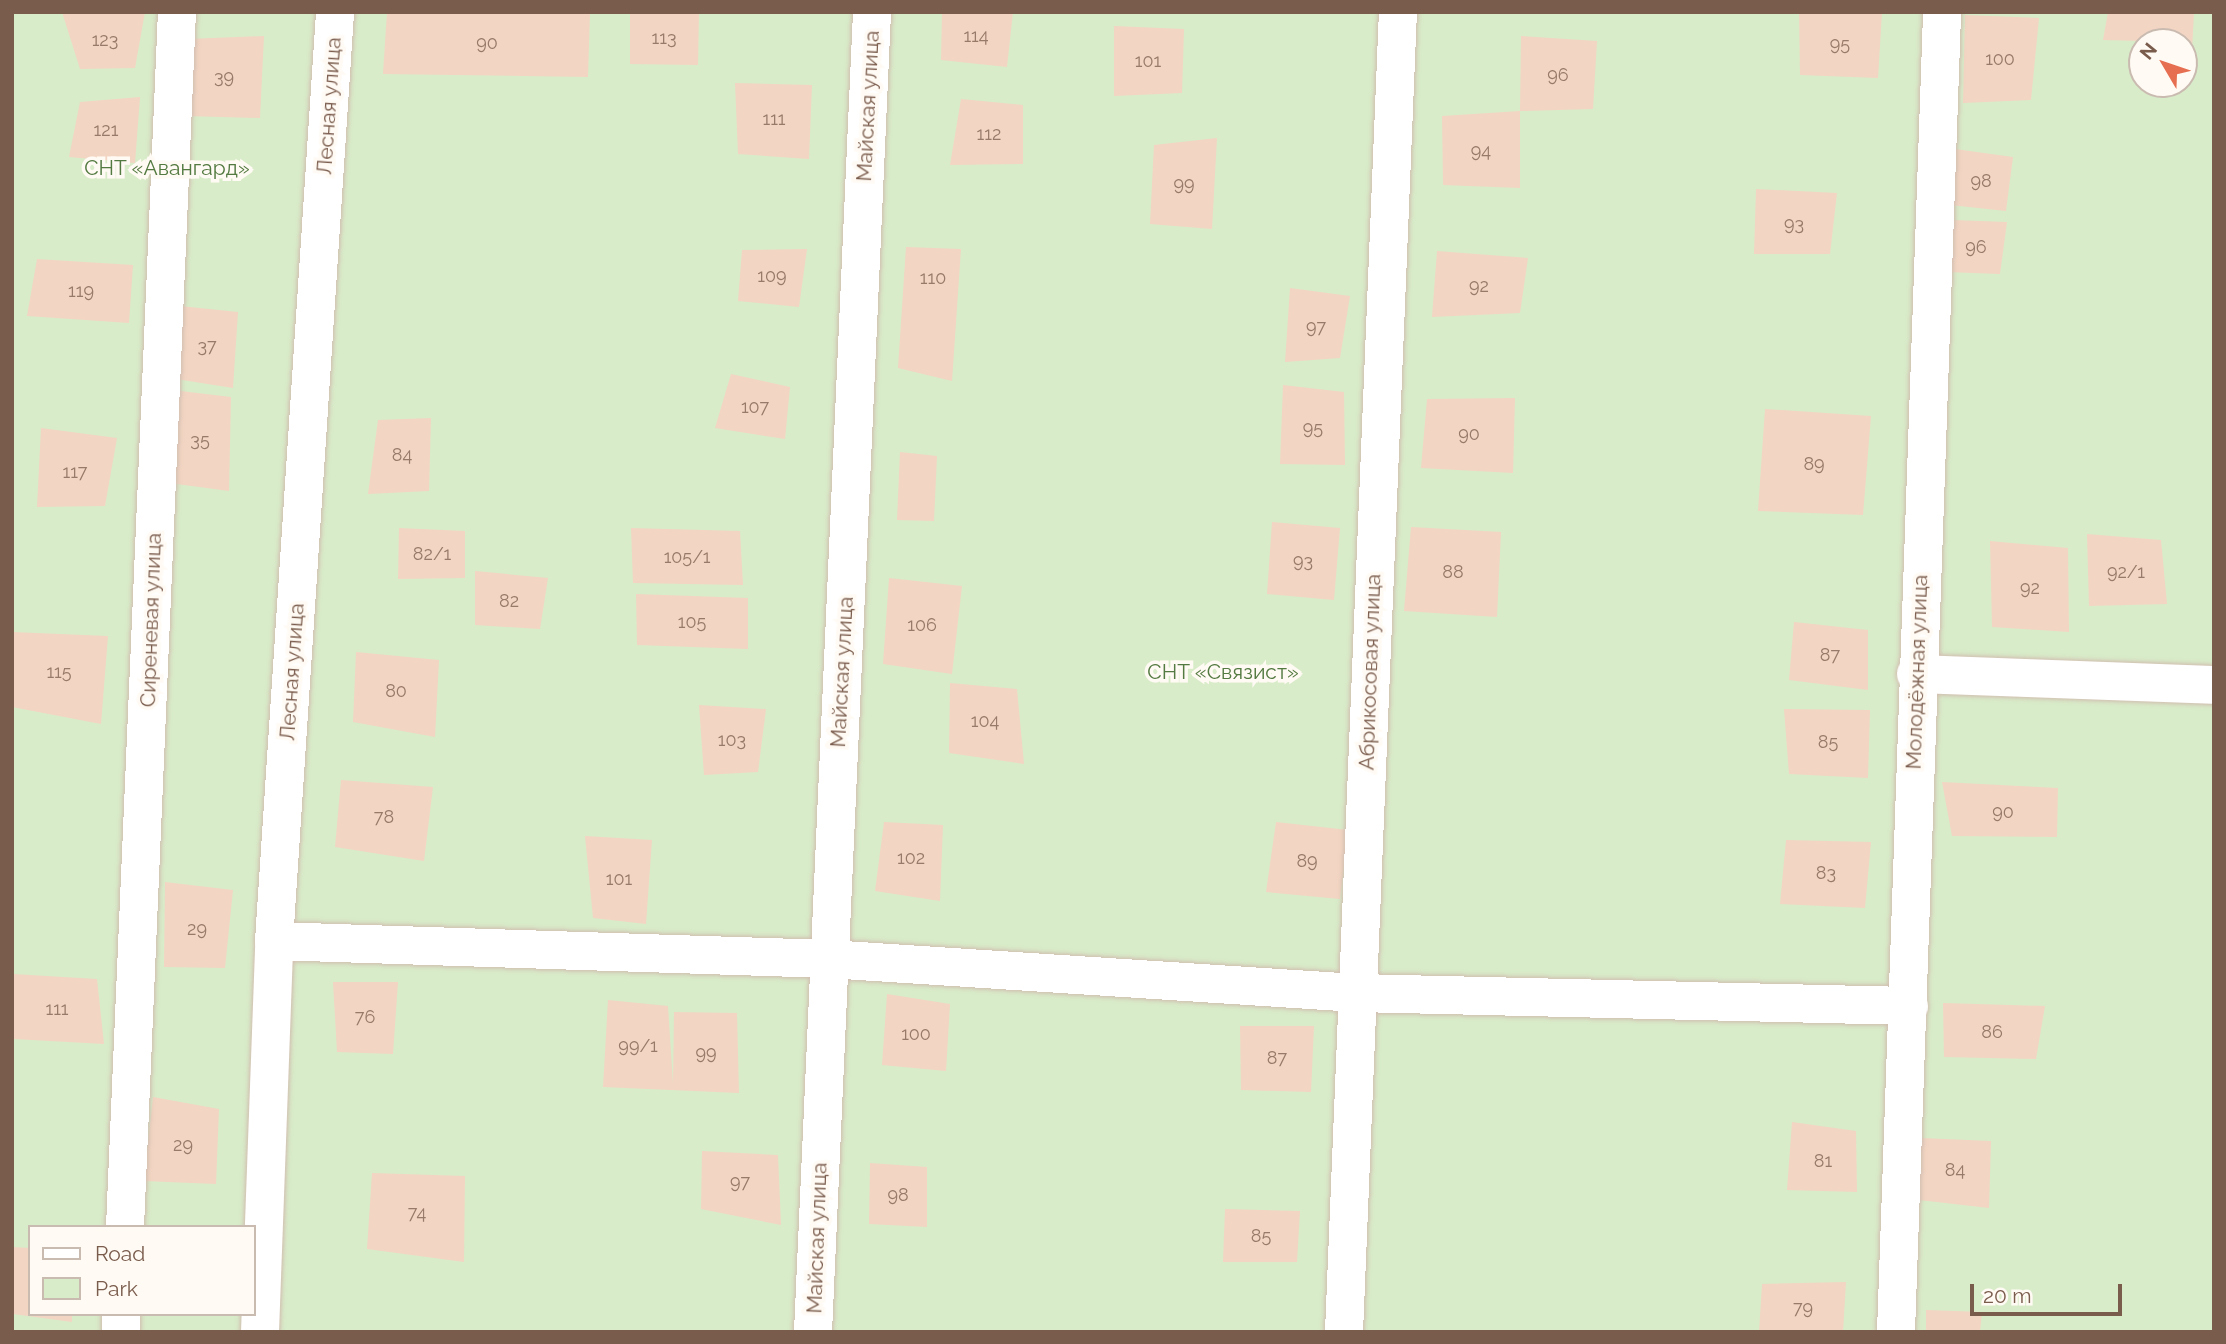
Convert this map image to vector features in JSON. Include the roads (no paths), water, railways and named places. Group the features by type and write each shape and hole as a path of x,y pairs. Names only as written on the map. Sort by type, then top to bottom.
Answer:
{"street":[{"name":"Сиреневая улица","path":"125,1225 177,12"},
{"name":"Лесная улица","path":"260,1332 274,941 335,12"},
{"name":"Майская улица","path":"813,1332 872,12"},
{"name":"Абрикосовая улица","path":"1344,1332 1398,12"},
{"name":"Молодёжная улица","path":"1896,1332 1909,1006 1916,674 1942,12"},
{"path":"1916,674 2214,685"},
{"path":"274,941 828,959 1357,993 1909,1006"}],"park label":[{"name":"СНТ «Авангард»","path":"167,168"},
{"name":"СНТ «Связист»","path":"1223,672"}]}
